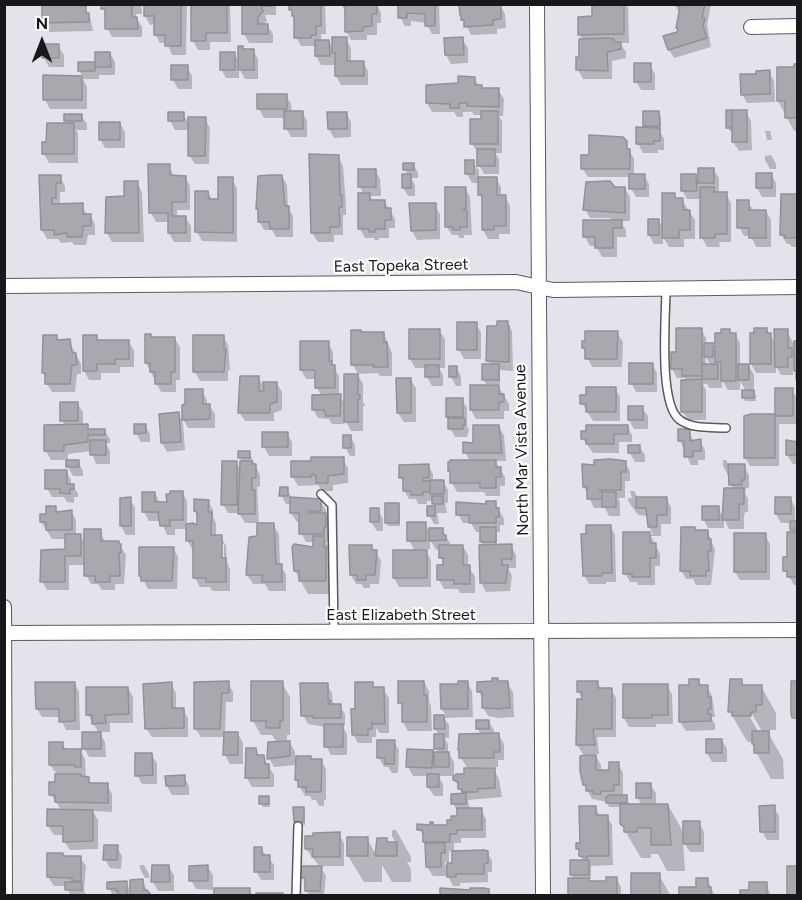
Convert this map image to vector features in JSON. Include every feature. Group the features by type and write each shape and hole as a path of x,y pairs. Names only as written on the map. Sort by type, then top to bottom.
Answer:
{"street":[{"name":"North Mar Vista Avenue","path":"537,4 537,285 543,896"},
{"path":"751,27 798,26"},
{"name":"East Topeka Street","path":"4,286 516,282 553,290 798,287"},
{"path":"4,607 5,896"},
{"name":"East Elizabeth Street","path":"5,633 798,630"}],"lane":[{"path":"666,288 668,403 674,414 681,420 697,426 726,428"},
{"path":"321,494 332,505 334,632"},
{"path":"296,896 298,826"}],"building":[{"path":"42,4 81,4 81,6 86,6 89,22 42,23"},
{"path":"101,4 138,4 132,5 132,17 137,17 138,29 105,29 105,9 101,9"},
{"path":"144,4 183,4 181,7 181,46 165,46 165,35 154,35 154,16 144,16"},
{"path":"191,4 227,4 227,33 206,33 206,41 191,41"},
{"path":"242,4 272,4 272,6 261,6 263,11 258,17 258,24 268,24 268,34 242,34"},
{"path":"321,4 321,26 316,26 316,35 311,35 311,38 294,38 294,16 292,16 292,10 289,10 289,5"},
{"path":"345,4 377,4 377,14 372,14 372,26 363,27 363,31 345,32"},
{"path":"398,4 435,4 435,26 425,26 425,14 407,13 407,18 398,18"},
{"path":"501,4 501,19 493,20 493,25 464,27 459,5"},
{"path":"592,4 624,4 624,34 578,35 578,17 592,16"},
{"path":"674,4 705,4 702,18 705,18 703,26 707,38 668,50 663,36 677,32 678,29 676,28 680,7"},
{"path":"332,37 347,37 347,61 364,61 364,76 335,76"},
{"path":"463,37 464,55 445,55 444,38"},
{"path":"579,39 614,39 614,42 621,42 621,49 607,52 608,71 576,70"},
{"path":"315,40 329,40 330,56 315,56"},
{"path":"42,44 59,44 59,58 42,58"},
{"path":"238,46 243,46 243,49 254,49 254,70 238,70"},
{"path":"95,52 110,52 111,67 95,67"},
{"path":"220,52 235,52 235,70 220,70"},
{"path":"78,62 95,62 95,71 78,71"},
{"path":"634,63 651,63 651,82 634,82"},
{"path":"794,64 798,64 798,118 785,118 785,101 777,101 777,67 794,67"},
{"path":"171,65 188,65 188,80 171,80"},
{"path":"770,70 770,94 741,95 740,74 756,74 756,71"},
{"path":"43,75 82,76 82,100 43,100"},
{"path":"458,76 475,77 475,85 482,85 482,88 499,88 499,107 467,106 467,103 459,103 459,108 450,108 450,104 426,103 426,85 458,83"},
{"path":"257,94 287,94 287,109 257,109"},
{"path":"726,110 732,110 732,128 726,128"},
{"path":"732,110 747,110 747,142 732,142"},
{"path":"284,111 303,111 303,129 284,129"},
{"path":"481,111 498,111 498,144 470,144 470,119 481,119"},
{"path":"643,111 659,111 660,126 643,126"},
{"path":"168,112 184,112 184,121 168,121"},
{"path":"327,112 347,112 347,129 328,129"},
{"path":"64,114 82,114 82,121 64,121"},
{"path":"188,117 206,117 205,156 188,156"},
{"path":"99,122 120,122 120,140 99,140"},
{"path":"47,123 74,123 74,154 42,154 42,142 46,142"},
{"path":"636,127 660,128 660,141 654,141 654,144 636,144"},
{"path":"589,135 623,137 627,141 627,149 630,149 630,169 581,169 581,155 589,153"},
{"path":"477,149 495,149 495,166 477,166"},
{"path":"309,154 339,155 340,195 342,195 342,207 339,207 340,225 330,227 330,233 311,233"},
{"path":"465,160 474,160 474,174 465,174"},
{"path":"403,163 414,163 414,170 403,170"},
{"path":"148,164 170,164 170,175 186,176 186,202 172,202 172,216 186,216 186,233 168,233 168,213 149,213"},
{"path":"698,168 714,168 714,183 698,183"},
{"path":"358,169 376,169 376,187 358,187"},
{"path":"756,173 772,173 772,188 756,188"},
{"path":"402,174 411,174 411,188 402,188"},
{"path":"629,174 645,174 645,189 629,189"},
{"path":"681,174 696,174 697,191 681,191"},
{"path":"39,175 61,175 61,183 56,183 56,198 52,198 52,204 83,203 83,214 91,214 91,226 83,226 82,237 67,237 67,233 54,235 54,230 41,230"},
{"path":"282,175 285,206 289,206 289,229 270,229 269,222 258,222 258,209 256,209 258,176"},
{"path":"218,177 233,177 233,233 195,232 195,191 208,191 209,199 218,199"},
{"path":"478,177 497,177 497,195 506,195 506,226 494,226 494,230 482,230 482,195 478,195"},
{"path":"124,181 138,181 139,233 105,233 106,197 124,196"},
{"path":"610,181 615,187 625,187 625,213 583,210 586,182"},
{"path":"445,187 466,187 466,208 463,210 467,210 467,227 453,230 453,227 445,227"},
{"path":"700,187 714,187 714,192 727,192 727,234 715,234 715,238 700,238"},
{"path":"358,193 370,193 370,200 385,200 385,208 391,208 391,220 385,220 385,229 375,229 375,232 369,232 369,229 358,229"},
{"path":"662,193 675,193 675,198 683,198 683,210 690,210 690,230 679,230 679,238 662,238"},
{"path":"781,194 798,194 798,238 785,238 785,235 780,235"},
{"path":"737,200 749,200 749,210 766,210 766,238 749,238 749,228 737,228"},
{"path":"409,203 436,203 436,230 411,231"},
{"path":"648,219 659,219 659,235 648,235"},
{"path":"583,220 622,220 622,228 613,228 613,248 595,248 595,237 583,237"},
{"path":"497,321 508,321 509,362 486,361 487,326 497,326"},
{"path":"457,322 477,322 477,350 457,350"},
{"path":"676,328 702,328 702,376 682,376 682,369 671,369 671,352 676,352"},
{"path":"754,328 767,328 767,333 771,333 771,364 750,364 750,333 754,333"},
{"path":"409,329 440,329 440,359 409,359"},
{"path":"721,329 730,329 730,333 736,333 736,381 721,381 721,362 715,362 715,346 713,346 713,357 704,357 704,343 715,343 715,333 721,333"},
{"path":"774,329 788,329 788,348 792,348 792,357 788,357 788,367 775,367"},
{"path":"351,330 384,332 384,342 387,342 388,367 351,365"},
{"path":"585,331 618,331 617,359 585,359 585,348 582,348 582,341 585,341"},
{"path":"145,334 151,334 151,337 175,337 175,372 171,372 171,384 155,384 155,372 150,372 150,363 145,363"},
{"path":"43,335 57,335 57,340 70,339 72,353 76,353 77,365 72,365 70,384 45,384 45,373 42,373"},
{"path":"83,335 97,335 97,340 129,340 129,359 115,359 115,364 97,364 97,371 83,371"},
{"path":"193,335 224,335 224,349 226,349 224,372 193,372"},
{"path":"300,341 329,341 329,361 335,365 335,388 315,388 315,370 300,370"},
{"path":"794,341 798,341 798,379 794,371"},
{"path":"629,363 653,363 653,384 629,384"},
{"path":"482,364 499,364 499,380 482,380"},
{"path":"702,364 718,364 718,379 702,379"},
{"path":"738,364 749,364 749,380 738,380"},
{"path":"425,365 439,365 439,377 425,377"},
{"path":"449,366 457,366 457,377 449,377"},
{"path":"344,374 358,374 360,399 358,399 358,422 344,422"},
{"path":"240,376 259,376 259,391 264,391 263,382 277,382 277,402 270,404 270,413 238,413"},
{"path":"396,378 411,378 411,413 397,413"},
{"path":"702,379 702,412 681,412 681,380"},
{"path":"470,385 499,385 499,394 504,394 504,402 499,402 499,410 470,410"},
{"path":"586,387 616,387 616,412 586,412 586,404 580,404 580,395 586,395"},
{"path":"775,388 793,388 793,416 775,416"},
{"path":"185,389 203,389 203,404 210,404 210,419 182,420"},
{"path":"742,390 754,390 754,398 742,398"},
{"path":"341,394 340,416 326,416 324,410 312,410 312,395"},
{"path":"446,398 463,398 463,417 446,417"},
{"path":"60,402 78,402 78,421 60,421"},
{"path":"628,406 643,406 643,420 628,420"},
{"path":"179,412 181,442 161,443 159,414"},
{"path":"775,414 775,458 744,458 744,416"},
{"path":"448,418 465,419 463,429 448,429"},
{"path":"88,424 88,429 105,429 105,435 88,435 88,442 64,445 64,451 44,451 44,425"},
{"path":"134,424 146,424 146,433 134,434"},
{"path":"473,425 499,425 502,453 463,453 463,442 473,443"},
{"path":"586,425 628,425 628,434 614,434 614,444 586,444 586,439 581,439 581,431 586,431"},
{"path":"678,429 690,429 690,441 701,439 701,451 693,451 693,457 684,457 684,441 678,441"},
{"path":"262,432 288,432 288,447 262,447"},
{"path":"343,435 351,435 351,448 343,448"},
{"path":"90,440 106,440 106,455 90,455"},
{"path":"786,440 798,442 798,455 786,455"},
{"path":"628,445 640,445 640,453 628,453"},
{"path":"238,451 250,451 250,458 238,458"},
{"path":"311,457 344,457 344,474 328,476 328,483 316,483 316,476 312,474 311,477 291,477 291,461 311,461"},
{"path":"66,460 79,460 79,467 66,467"},
{"path":"450,460 496,460 496,467 501,467 501,477 496,477 496,488 480,488 480,483 450,483 448,462"},
{"path":"594,460 626,461 626,472 621,472 621,490 599,490 602,491 602,499 587,499 587,487 583,487 582,464 594,465"},
{"path":"222,461 237,461 237,505 221,505"},
{"path":"240,461 252,461 252,464 256,464 256,478 252,478 252,490 255,490 255,514 238,514"},
{"path":"429,464 429,478 423,478 423,481 430,481 430,492 423,492 423,495 411,495 411,491 403,491 403,478 399,478 399,465"},
{"path":"728,464 745,464 745,480 742,480 742,485 729,485"},
{"path":"45,470 67,470 67,484 74,484 74,489 70,489 70,494 60,493 60,489 45,489"},
{"path":"430,480 444,480 444,494 430,494"},
{"path":"280,487 288,487 288,496 279,496"},
{"path":"724,488 744,488 744,504 739,506 739,520 722,520"},
{"path":"170,491 183,491 183,520 170,520 170,526 160,526 158,512 142,512 142,492 155,492 155,502 167,502 166,494 170,494"},
{"path":"602,492 616,492 616,507 602,507"},
{"path":"432,496 443,496 443,504 432,504"},
{"path":"131,497 131,526 120,526 120,498"},
{"path":"290,497 321,499 321,511 308,511 308,513 326,513 324,534 299,534 299,513 290,513"},
{"path":"636,497 667,497 667,515 657,515 657,527 648,527 646,508 636,508"},
{"path":"775,497 791,497 791,514 775,514"},
{"path":"194,499 209,500 208,512 212,512 211,535 222,535 222,558 226,558 226,582 206,582 206,578 193,578 193,541 186,541 186,524 197,525"},
{"path":"486,501 496,501 499,517 496,517 496,523 469,523 469,515 456,515 456,502 486,504"},
{"path":"385,503 399,503 399,523 385,523"},
{"path":"46,506 56,506 56,512 72,510 72,530 46,530 46,522 40,522 40,514 46,514"},
{"path":"427,506 435,506 435,516 427,516"},
{"path":"702,506 719,506 719,520 702,520"},
{"path":"370,508 379,508 379,522 370,522"},
{"path":"790,521 798,521 798,530 790,530"},
{"path":"407,522 426,522 426,541 407,541"},
{"path":"257,523 274,523 276,564 282,564 282,582 262,582 262,575 246,575 249,537 257,536"},
{"path":"586,525 611,525 612,573 602,573 602,576 583,576 581,534 586,534"},
{"path":"480,527 496,527 496,542 480,542"},
{"path":"681,527 708,530 711,551 708,551 709,571 706,571 706,576 690,576 690,571 680,571"},
{"path":"429,528 443,528 446,540 429,541"},
{"path":"84,529 101,529 101,541 119,541 121,544 120,576 110,576 110,582 95,582 95,576 84,576"},
{"path":"623,532 650,532 650,543 656,543 656,558 650,558 650,577 632,577 632,574 623,574"},
{"path":"787,532 798,532 798,577 787,577 787,571 783,571 783,557 787,557"},
{"path":"734,533 766,533 766,572 734,572"},
{"path":"65,534 81,534 81,556 65,556 65,582 40,582 41,550 65,549"},
{"path":"313,536 324,536 326,581 299,581 299,571 294,571 292,547 294,544 313,547"},
{"path":"512,544 512,559 502,559 502,565 508,565 506,583 480,583 479,545"},
{"path":"349,545 372,545 372,550 377,550 375,575 366,575 366,580 357,580 357,575 350,575"},
{"path":"439,545 463,545 463,565 470,565 470,584 454,584 454,580 437,580 437,565 443,565 443,558 439,558"},
{"path":"139,547 174,547 172,581 141,581"},
{"path":"393,550 427,550 427,578 393,578"},
{"path":"492,678 498,678 498,681 508,681 510,708 482,708 482,692 477,692 477,682 492,681"},
{"path":"689,679 699,679 699,685 708,685 711,709 708,709 708,714 711,714 711,721 679,722 679,685 689,685"},
{"path":"730,679 742,679 742,685 762,685 762,705 756,705 756,712 751,712 751,716 732,716 732,712 728,712"},
{"path":"229,681 229,693 222,693 220,729 194,729 194,682"},
{"path":"251,681 283,681 283,721 280,721 280,728 266,728 266,721 251,721"},
{"path":"398,681 424,681 424,695 427,695 427,722 402,722 402,703 398,703"},
{"path":"458,681 468,681 468,709 441,709 440,684 458,684"},
{"path":"577,681 598,681 598,688 612,688 612,729 593,729 595,745 576,745 577,699 582,699 582,692 577,692"},
{"path":"791,681 798,681 798,718 792,718 791,713"},
{"path":"35,682 75,682 75,721 59,722 59,709 36,709"},
{"path":"172,682 172,708 184,708 184,728 145,729 143,684"},
{"path":"355,682 373,682 373,687 384,687 385,724 372,722 372,729 368,729 368,735 352,735 351,709 355,709"},
{"path":"300,683 328,683 328,699 331,701 328,704 341,704 341,718 301,716"},
{"path":"623,684 668,684 668,715 652,715 652,718 623,718"},
{"path":"86,687 128,687 129,714 105,715 106,723 92,724 92,715 86,715"},
{"path":"434,715 444,715 445,729 434,729"},
{"path":"476,720 489,720 489,729 476,729"},
{"path":"324,724 343,724 343,747 324,747"},
{"path":"752,731 769,731 769,753 754,753"},
{"path":"82,732 101,732 101,749 82,749"},
{"path":"224,732 238,732 238,755 223,755"},
{"path":"499,733 500,752 494,752 494,758 459,758 459,734"},
{"path":"434,734 444,734 444,749 434,749"},
{"path":"706,739 722,739 722,753 706,753"},
{"path":"377,740 395,740 394,764 385,764 385,758 377,758"},
{"path":"290,741 290,756 267,759 268,742"},
{"path":"49,742 63,742 63,749 81,749 81,767 49,765"},
{"path":"246,748 256,748 257,755 264,755 265,764 269,764 269,778 245,778"},
{"path":"407,749 433,750 432,768 406,767"},
{"path":"434,752 449,752 449,767 434,767"},
{"path":"135,753 152,753 153,775 135,776"},
{"path":"596,755 596,770 609,770 609,762 619,762 619,785 614,785 614,791 601,791 601,794 593,794 593,791 586,791 580,771 580,756"},
{"path":"296,756 322,759 321,792 306,792 306,787 298,787 298,780 295,780"},
{"path":"464,768 495,768 495,788 478,789 478,792 462,792 462,789 458,789 458,782 453,780 453,777 456,774 464,774"},
{"path":"55,774 81,774 81,776 89,777 89,783 108,783 108,803 55,802 55,795 49,795 49,782 55,782"},
{"path":"427,774 439,774 439,787 427,787"},
{"path":"185,775 185,786 166,786 165,776"},
{"path":"636,783 651,783 651,798 636,798"},
{"path":"466,793 466,804 451,804 451,794"},
{"path":"608,795 627,795 627,803 606,803"},
{"path":"259,796 269,796 269,804 259,804"},
{"path":"620,804 668,804 671,845 651,845 651,828 637,828 637,832 624,832 624,827 620,824"},
{"path":"775,805 775,832 760,832 759,806"},
{"path":"579,806 596,806 596,815 608,815 609,856 587,856 587,858 579,856 576,843 580,843"},
{"path":"293,807 304,807 304,822 294,822"},
{"path":"457,808 482,808 482,830 457,830 457,834 450,834 450,842 423,842 422,830 417,830 417,824 430,825 430,822 433,822 433,825 447,825 447,820 451,820 451,816 457,816"},
{"path":"47,809 93,810 93,841 63,842 63,826 47,826"},
{"path":"683,821 700,821 700,844 683,844"},
{"path":"340,832 340,857 312,857 313,849 305,849 305,836 313,836 313,833"},
{"path":"347,837 368,837 368,856 347,856"},
{"path":"377,838 387,838 387,842 397,842 397,856 375,856"},
{"path":"425,843 445,843 445,853 441,853 441,867 426,867"},
{"path":"104,845 118,845 117,860 103,860"},
{"path":"254,847 262,847 262,855 270,855 270,872 254,872"},
{"path":"452,851 488,851 488,863 484,864 484,874 456,874 456,877 447,877 447,863 452,863"},
{"path":"47,853 81,856 81,881 72,881 72,878 47,877"},
{"path":"570,860 589,860 589,875 570,875"},
{"path":"152,865 169,865 170,882 151,882"},
{"path":"208,865 208,881 189,881 189,866"},
{"path":"301,866 322,866 320,891 305,891 305,878 301,878"},
{"path":"787,866 798,866 798,896 787,896"},
{"path":"631,873 660,873 660,896 631,896"},
{"path":"606,877 617,877 617,896 568,896 568,878 606,881"},
{"path":"696,878 708,878 711,896 679,896 679,887 696,887"},
{"path":"143,879 144,890 152,896 130,896 130,880"},
{"path":"127,881 127,896 118,896 116,889 107,889 107,882"},
{"path":"65,882 82,882 82,890 65,890"},
{"path":"749,882 767,882 767,896 740,896 740,890 749,890"},
{"path":"214,888 250,888 250,896 214,896"},
{"path":"440,888 470,890 470,888 484,888 489,889 489,896 440,896"},
{"path":"256,893 283,893 283,896 256,896"}]}
